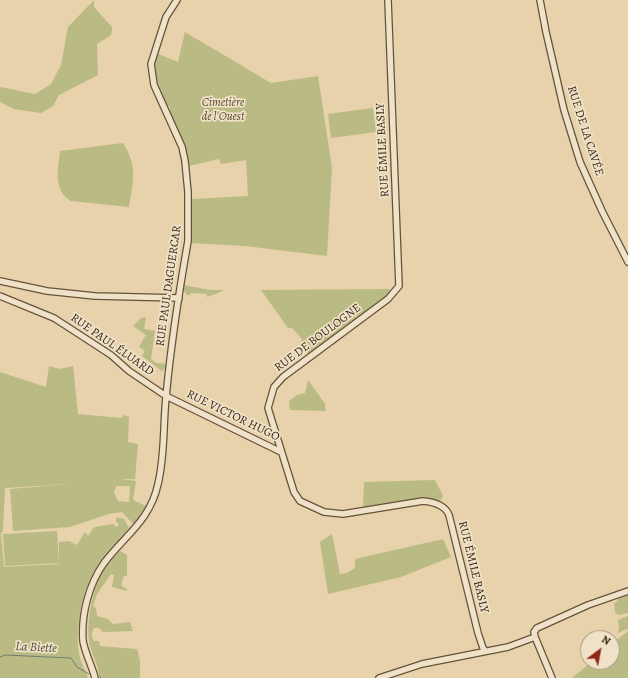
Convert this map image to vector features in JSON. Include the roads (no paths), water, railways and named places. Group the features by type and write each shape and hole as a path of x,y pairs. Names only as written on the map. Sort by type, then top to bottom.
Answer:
{"street":[{"name":"RUE PAUL DAGUERCAR","path":"95,678 84,642 86,607 99,571 113,552 140,523 153,500 162,462 166,396 189,227 188,192 182,147 154,85 151,64 166,17 177,0"},
{"name":"RUE ÉMILE BASLY","path":"388,0 400,278 398,289 392,296"},
{"name":"RUE DE LA CAVÉE","path":"540,0 564,110 580,162 602,211 628,262"},
{"path":"0,281 47,291 74,294 179,298"},
{"name":"RUE PAUL ÉLUARD","path":"0,296 54,318 111,354 129,371 166,396"},
{"name":"RUE DE BOULOGNE","path":"281,452 268,408 274,387 283,378 392,296"},
{"name":"RUE VICTOR HUGO","path":"166,396 281,452 296,495 304,504 319,510 343,514 423,501 430,502 444,508"},
{"name":"RUE ÉMILE BASLY","path":"444,508 449,515 478,633 485,651"},
{"path":"552,678 535,637 534,632 537,628 588,604 628,591"},
{"name":"RUE ÉMILE BASLY","path":"478,633 486,647 492,650"},
{"name":"RUE ÉMILE BASLY","path":"469,654 479,646 478,633"},
{"path":"379,678 433,661 515,646 535,637"}],"waterway":[{"name":"La Biette","path":"0,657 5,655 71,658 77,667 89,674"}],"park label":[{"name":"Cimetière de l'Ouest","path":"223,110"}]}
